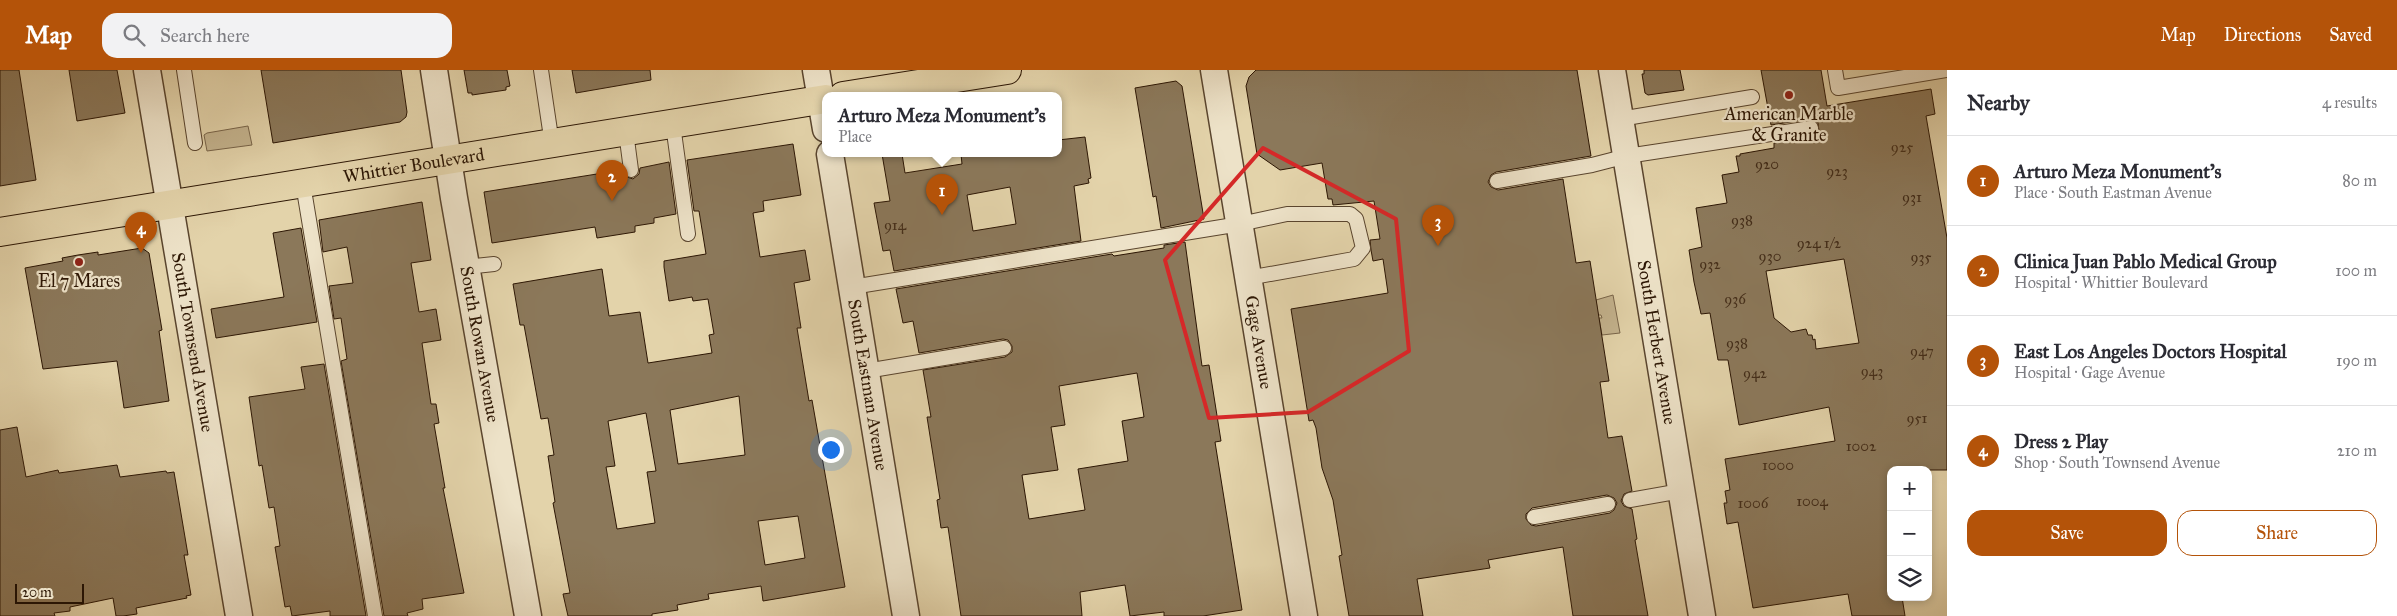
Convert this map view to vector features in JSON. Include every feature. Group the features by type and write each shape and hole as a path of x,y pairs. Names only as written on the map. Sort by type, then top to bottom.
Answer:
{"main road":[{"name":"Whittier Boulevard","path":"868,92 1007,70"},
{"name":"Whittier Boulevard","path":"0,232 673,125 822,99"}],"street":[{"name":"South Townsend Avenue","path":"147,70 239,616"},
{"name":"South Rowan Avenue","path":"434,70 466,267 528,616"},
{"path":"816,70 827,92"},
{"name":"Gage Avenue","path":"1214,70 1304,616"},
{"name":"South Herbert Avenue","path":"1612,70 1702,616"},
{"name":"South Eastman Avenue","path":"830,157 905,616"}],"lane":[{"path":"184,70 195,142"},
{"path":"541,70 552,144"},
{"path":"1835,70 1838,88 1894,74 1947,70"},
{"path":"1620,119 1752,97"},
{"path":"673,125 688,234"},
{"path":"1497,181 1592,165 1626,156 1810,128"},
{"path":"626,132 631,170"},
{"path":"303,184 375,616"},
{"path":"852,287 1240,224 1287,214 1354,216 1363,248 1359,255 1349,260 1248,278"},
{"path":"466,267 494,264"},
{"path":"866,371 1004,348"},
{"path":"1630,500 1681,491"},
{"path":"1534,517 1608,504"}],"highlighted area":[{"path":"1263,148 1396,219 1409,351 1308,412 1209,418 1165,260"}],"shaded area":[{"path":"248,126 252,145 207,151 204,135 207,133"},
{"path":"1613,295 1620,333 1602,335 1599,318 1602,318 1601,315 1598,315 1596,300"}],"building":[{"path":"0,70 19,70 36,180 0,186"},
{"path":"69,70 117,70 125,113 77,121"},
{"path":"261,70 401,70 407,112 406,117 400,122 273,143"},
{"path":"464,70 507,70 510,86 506,87 506,90 472,95 472,93 468,93"},
{"path":"572,70 650,70 651,80 576,93"},
{"path":"1256,70 1577,70 1591,156 1496,172 1491,175 1488,182 1491,187 1498,190 1563,179 1576,263 1590,261 1609,381 1600,382 1608,438 1622,436 1632,491 1624,494 1621,501 1624,506 1632,509 1637,539 1635,540 1648,616 1573,616 1563,547 1488,560 1490,568 1417,579 1423,616 1349,616 1339,556 1342,555 1333,500 1322,468 1316,428 1313,420 1309,421 1291,309 1388,293 1383,259 1373,261 1371,250 1370,240 1380,239 1374,201 1333,205 1332,199 1328,199 1322,163 1280,170 1257,154 1246,86 1249,77","holes":["1607,495 1614,498 1617,503 1614,510 1610,513 1536,526 1531,525 1526,519 1526,514 1532,508"]},
{"path":"1644,70 1680,70 1684,90 1648,95 1645,93 1642,74 1644,74"},
{"path":"1761,70 1821,70 1827,106 1931,89 1935,114 1926,116 1947,238 1947,470 1932,470 1932,466 1887,466 1887,601 1903,601 1905,616 1852,616 1848,594 1753,608 1738,522 1727,524 1724,503 1727,503 1725,491 1730,490 1725,459 1835,441 1829,407 1739,425 1728,360 1718,360 1710,313 1701,314 1694,282 1689,250 1702,247 1696,208 1727,203 1722,175 1739,172 1736,156 1774,148 1774,143 1813,137 1819,131 1818,123 1810,119 1771,125","holes":["1844,259 1859,343 1816,349 1815,339 1813,340 1812,335 1808,335 1806,329 1791,332 1774,318 1766,271"]},
{"path":"1176,81 1182,86 1204,219 1161,228 1156,196 1153,197 1135,88"},
{"path":"1085,137 1091,178 1088,179 1089,183 1074,186 1081,241 894,271 890,250 883,251 874,203 890,201 883,157 902,157 905,173 962,164 961,157 1062,157 1062,140","holes":["1010,187 1016,224 973,231 967,195"]},
{"path":"793,144 801,195 763,201 764,211 753,213 760,257 805,250 810,280 794,283 801,328 797,328 809,401 812,400 845,587 763,601 761,586 708,594 709,599 677,605 678,610 652,614 652,616 568,616 563,594 570,593 553,503 555,502 548,456 554,455 548,418 541,419 524,325 520,325 513,284 602,269 609,316 640,312 648,363 712,353 709,335 714,334 708,299 693,301 692,297 669,301 664,267 664,261 706,254 699,211 694,211 687,160","holes":["739,396 745,455 678,464 670,410","646,413 656,471 647,472 655,523 617,529 606,467 615,466 608,421","798,516 805,558 765,565 758,521"]},
{"path":"669,162 676,214 654,218 654,223 635,226 635,232 597,238 595,227 492,243 484,192 622,170 624,176 633,179 639,174 640,168"},
{"path":"422,202 431,260 411,263 419,312 436,309 441,340 422,343 431,404 436,404 439,423 434,424 445,488 443,488 464,593 422,599 423,609 407,613 408,616 384,616 341,361 347,359 341,318 334,319 329,286 353,283 347,247 323,252 319,220"},
{"path":"301,228 317,322 216,338 211,309 284,297 273,233"},
{"path":"1185,242 1202,366 1209,365 1221,441 1215,442 1242,610 1203,616 1164,616 1164,612 1130,616 1125,585 1080,592 1082,616 961,616 948,527 941,528 937,500 940,499 927,417 931,417 923,370 1005,357 1012,352 1012,346 1008,340 1003,339 919,353 913,321 903,323 896,289 1112,254 1114,256 1164,248 1164,245","holes":["1137,373 1144,417 1122,421 1128,461 1078,469 1085,510 1029,519 1022,475 1058,470 1051,427 1065,425 1059,386"]},
{"path":"142,248 149,253 162,330 159,331 169,401 124,408 117,361 43,369 25,268 63,261 62,258 78,255 98,252 98,255"},
{"path":"324,364 366,616 330,616 330,611 292,616 290,606 285,607 275,547 280,546 274,507 269,508 262,465 259,466 249,397 305,389 301,367"},
{"path":"17,427 26,477 58,470 59,473 117,465 120,477 166,471 167,473 174,472 188,555 184,555 191,595 186,596 187,598 136,608 137,614 123,616 116,616 113,598 70,607 70,611 54,613 55,616 0,616 0,430"}],"place":[{"name":"American Marble & Granite","path":"1789,95"},
{"name":"Clinica Juan Pablo Medical Group","path":"612,201"},
{"name":"Arturo Meza Monument's","path":"942,215"},
{"name":"East Los Angeles Doctors Hospital","path":"1438,246"},
{"name":"Dress 2 Play","path":"141,253"},
{"name":"El 7 Mares","path":"79,262"}]}
